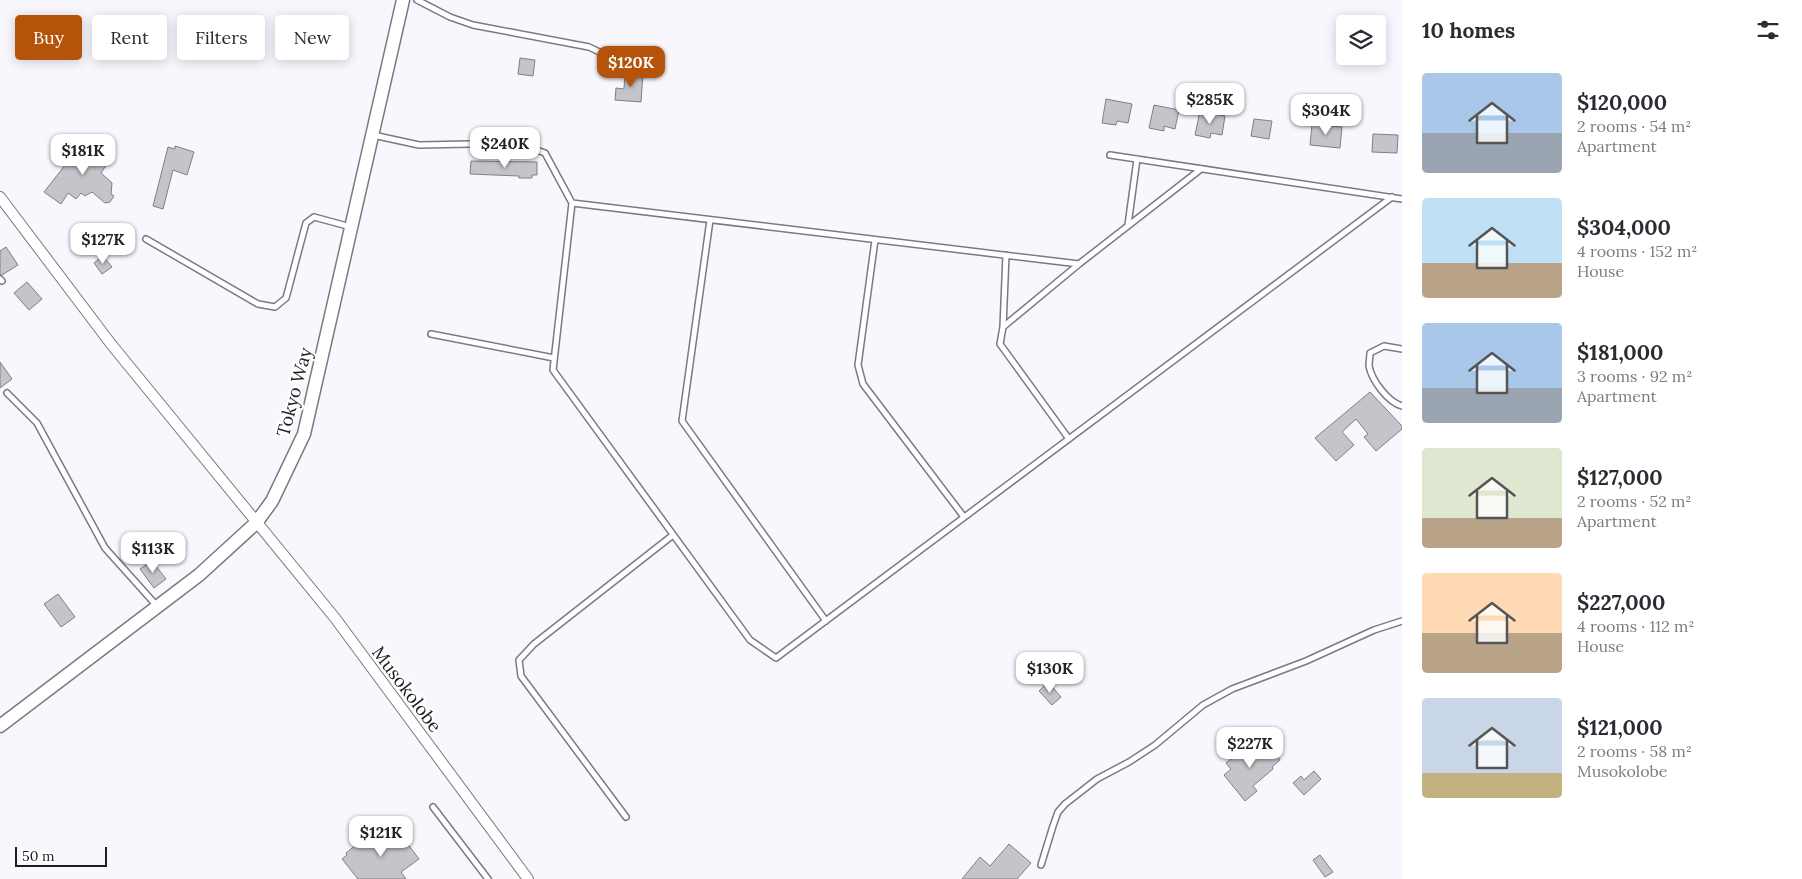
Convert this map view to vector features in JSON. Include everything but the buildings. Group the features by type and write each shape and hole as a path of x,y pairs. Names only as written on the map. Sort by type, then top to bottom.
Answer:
{"street":[{"name":"Tokyo Way","path":"0,726 199,575 256,523 272,501 304,434 403,0"},
{"name":"Musokolobe","path":"0,197 111,344 335,618 528,879"}],"lane":[{"path":"417,0 450,17 473,26 589,47 614,60"},
{"path":"372,135 419,145 517,143 544,153 572,203 552,370 750,640 776,658 1392,198"},
{"path":"1110,155 1402,199"},
{"path":"1128,226 1137,159"},
{"path":"1003,327 1079,264 1201,169"},
{"path":"572,203 1079,264"},
{"path":"146,239 258,304 275,307 286,298 306,223 314,216 351,227"},
{"path":"710,220 682,421 826,621"},
{"path":"876,240 858,365 863,384 964,517"},
{"path":"1006,256 1003,327 1000,344 1069,439"},
{"path":"431,334 554,358"},
{"path":"1402,349 1384,346 1370,353 1369,366 1377,384 1396,404 1402,406"},
{"path":"7,393 36,423 105,548 158,607"},
{"path":"626,817 521,676 519,660 534,644 674,535"},
{"path":"1041,865 1058,812 1065,804 1097,779 1154,745 1203,705 1232,689 1306,661 1374,630 1402,621"},
{"path":"433,807 488,879"}]}
